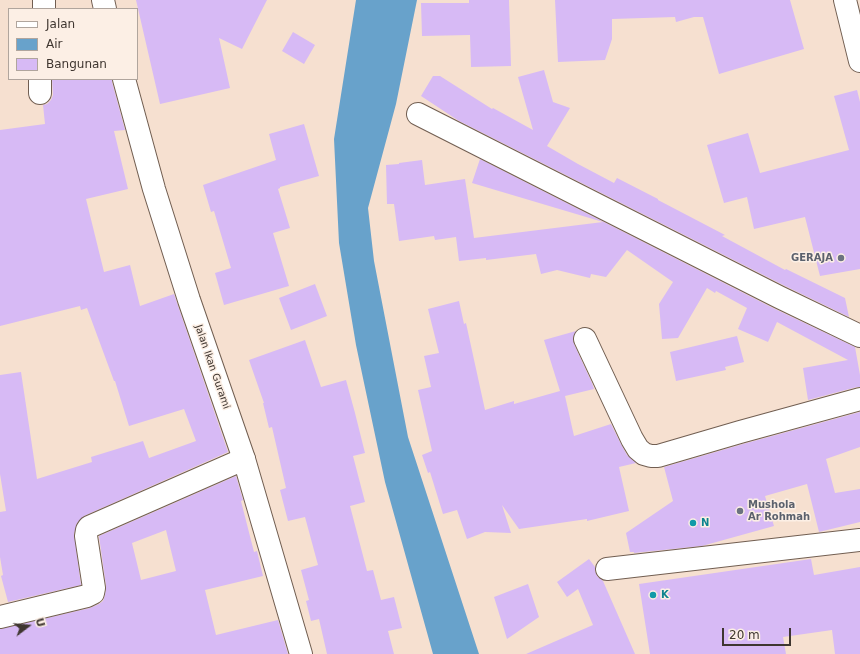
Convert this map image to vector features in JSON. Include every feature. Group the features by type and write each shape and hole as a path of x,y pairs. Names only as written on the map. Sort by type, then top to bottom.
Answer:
{"street":[{"path":"845,0 860,61"},
{"name":"Jalan Ikan Gurami","path":"124,80 154,190 189,300 244,459 301,654"},
{"path":"418,114 779,297 860,336"},
{"path":"585,339 632,439 638,449 644,454 651,456 658,456 860,399"},
{"path":"0,617 93,594 94,588 86,536 89,527 244,459"},
{"path":"607,569 860,540"}],"water":[{"path":"356,0 417,0 396,104 368,208 374,261 408,437 479,654 433,654 385,482 356,345 339,243 334,139"}],"building":[{"path":"136,0 267,0 242,49 219,38 230,88 160,104"},
{"path":"469,0 509,0 511,66 471,67 470,35 422,36 421,3 469,3"},
{"path":"555,0 790,0 804,49 719,74 703,17 694,17 676,22 675,17 612,19 612,39 605,60 558,62"},
{"path":"293,32 315,45 304,64 282,51"},
{"path":"544,70 553,102 570,108 547,146 614,183 617,178 725,235 722,236 785,270 786,269 845,298 849,317 459,121 421,96 433,76 440,76 492,109 493,108 533,130 518,77"},
{"path":"52,80 112,80 125,130 114,131 128,189 86,199 104,272 130,265 140,306 174,294 228,452 84,516 77,523 74,534 81,585 8,602 1,576 3,575 0,557 0,512 6,511 0,474 0,375 21,372 37,479 92,462 91,457 143,441 149,458 196,441 184,409 129,426 115,381 87,308 81,310 80,306 0,326 0,130 45,124 43,105 47,104 51,100 53,95"},
{"path":"857,90 860,102 860,269 820,276 805,217 754,229 747,197 724,203 707,145 748,133 760,173 849,150 834,96"},
{"path":"304,124 319,176 280,187 278,189 290,228 273,233 289,286 224,305 215,273 231,268 214,211 211,212 203,185 276,160 269,134"},
{"path":"480,159 773,308 855,347 860,375 860,387 808,400 803,368 848,360 777,322 768,342 738,329 747,308 716,291 715,293 707,288 678,338 662,339 659,304 673,282 627,250 606,277 591,274 590,278 557,270 541,274 536,254 486,260 486,258 459,261 456,237 435,240 434,236 399,241 394,204 387,204 386,165 422,160 425,185 465,179 474,238 603,222 472,183"},
{"path":"315,284 327,316 291,330 279,298"},
{"path":"459,301 464,324 466,323 485,410 514,401 514,404 560,391 544,340 576,331 573,338 574,344 594,389 565,396 574,436 611,424 627,455 636,463 619,467 629,511 587,521 587,519 519,529 502,505 511,533 485,532 467,539 457,510 443,514 430,472 428,473 422,455 432,451 418,390 431,387 424,356 439,353 428,309"},
{"path":"737,336 744,362 725,367 726,370 676,381 670,352"},
{"path":"305,340 321,387 346,380 365,453 353,456 365,502 350,506 367,571 373,570 381,600 394,597 402,628 388,631 394,654 327,654 319,619 311,621 306,601 309,600 301,570 318,565 305,517 288,521 280,490 286,488 272,427 269,428 264,403 249,360"},
{"path":"860,412 860,447 826,459 835,493 860,489 860,522 819,532 807,484 765,496 774,526 702,546 634,553 630,552 626,533 673,501 664,467"},
{"path":"236,476 243,500 241,501 254,552 257,551 263,576 205,590 216,635 278,620 288,654 0,654 0,629 90,608 103,601 106,586 99,536","holes":["166,530 176,571 141,580 132,543"]},
{"path":"589,559 595,567 597,576 603,581 635,654 526,654 593,625 578,589 567,597 557,582"},
{"path":"811,559 814,575 860,567 860,654 835,654 832,630 783,637 786,654 650,654 639,584"},
{"path":"528,584 539,617 507,639 494,597"}],"place":[{"name":"GERAJA","path":"841,258"},
{"name":"Mushola Ar Rohmah","path":"740,511"},
{"name":"N","path":"693,523"},
{"name":"K","path":"653,595"}]}
